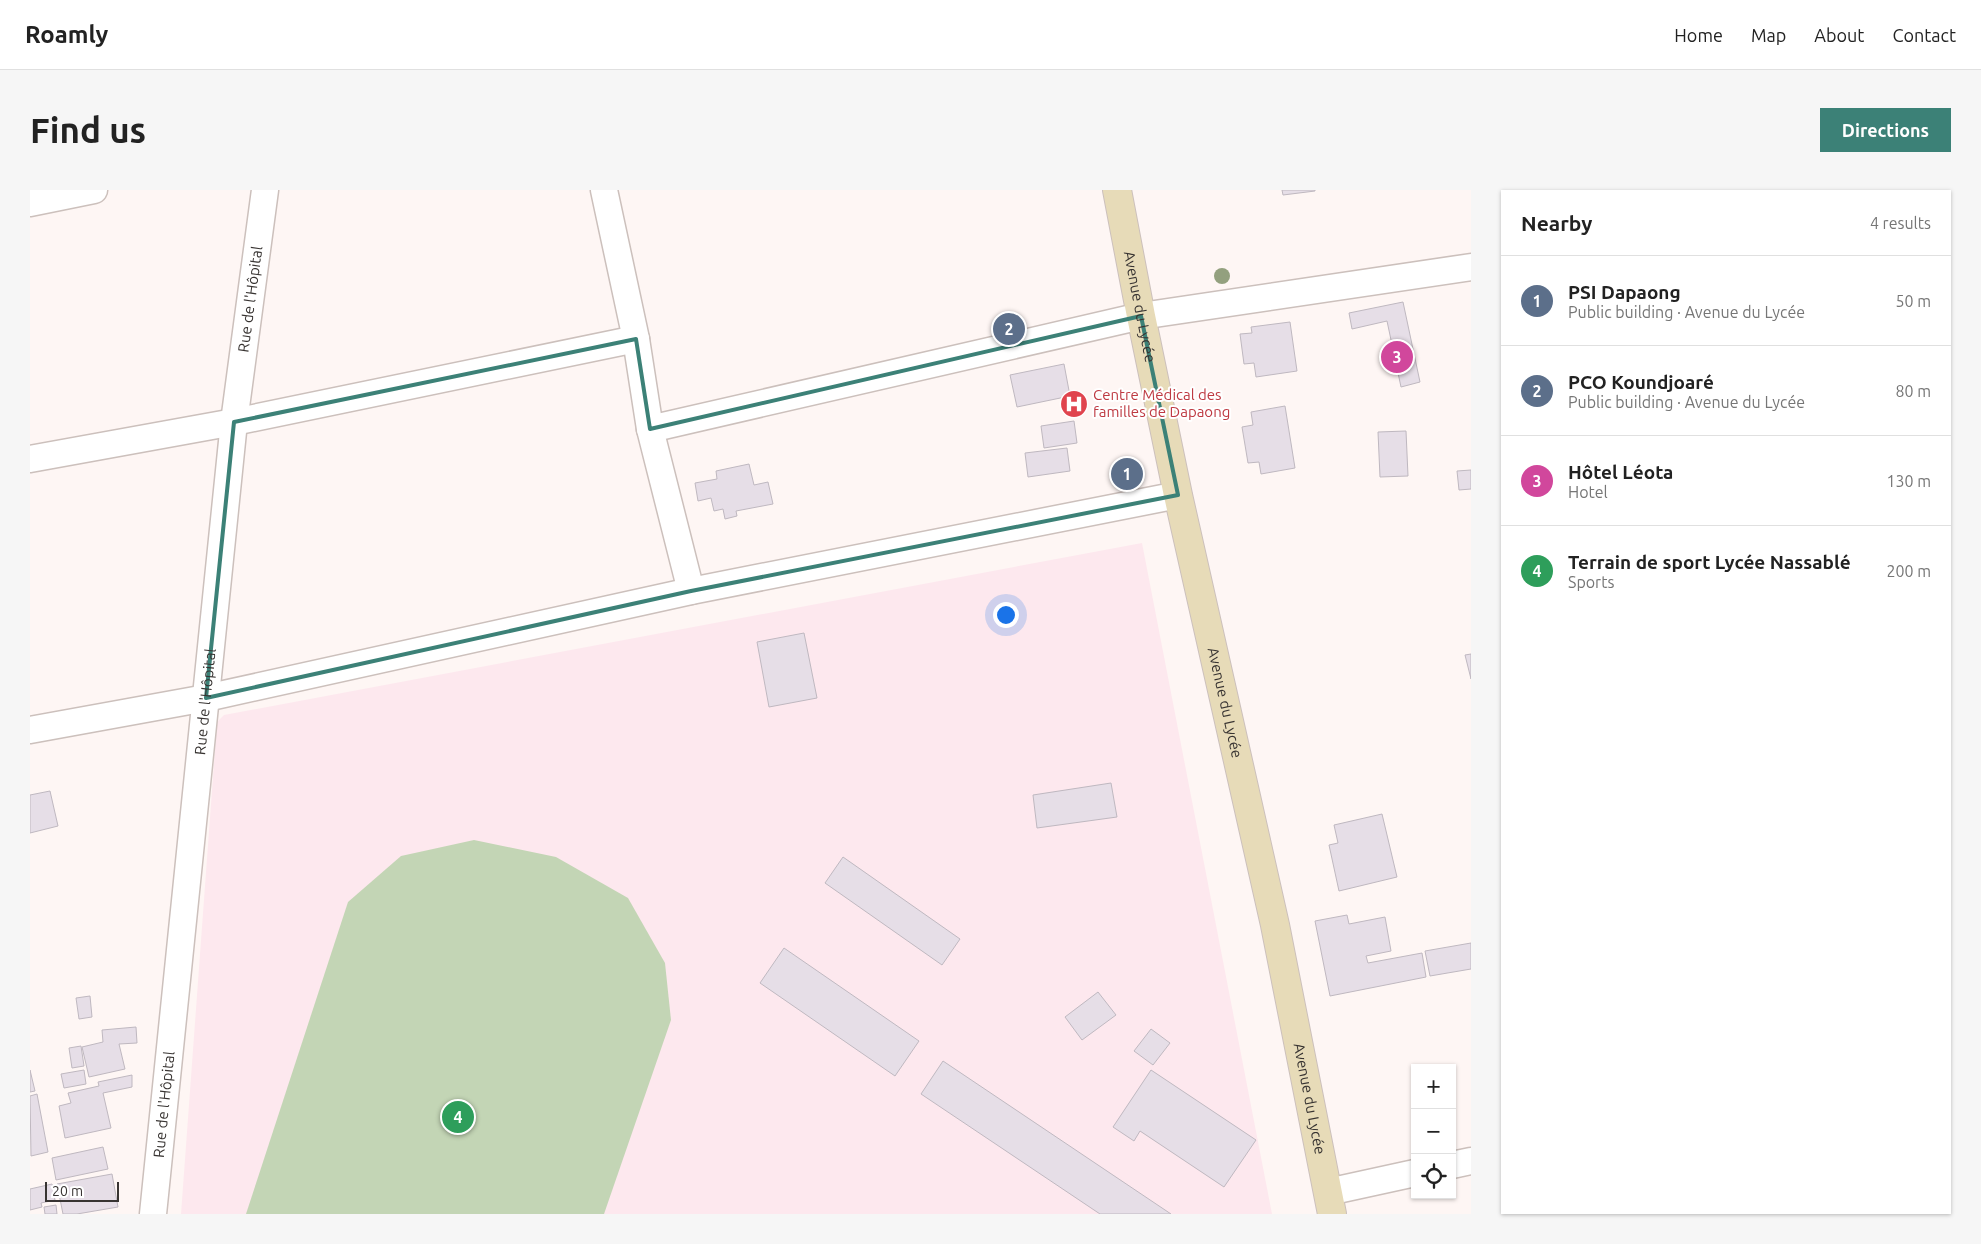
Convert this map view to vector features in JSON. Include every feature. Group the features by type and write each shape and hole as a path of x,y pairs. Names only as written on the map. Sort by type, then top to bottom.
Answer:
{"main road":[{"name":"Avenue du Lycée","path":"1118,190 1141,316 1178,495 1275,925 1330,1203"}],"street":[{"path":"30,203 94,190"},
{"name":"Rue de l'Hôpital","path":"153,1214 234,422 265,190"},
{"path":"604,190 636,339 650,428 691,591"},
{"path":"650,428 1141,316 1471,267"},
{"path":"30,460 234,422 636,339"},
{"path":"30,730 206,698 691,591 1178,495"},
{"path":"1456,1164 1471,1161"},
{"path":"1330,1203 1411,1174"}],"highlighted area":[{"path":"1141,316 1178,495 691,591 206,698 234,422 636,339 650,429"}],"shaded area":[{"path":"1142,543 1272,1214 181,1214 217,722 224,715"}],"green space":[{"path":"474,840 556,857 628,898 665,963 671,1020 604,1214 246,1214 348,902 401,856"}],"building":[{"path":"1282,190 1315,190 1315,191 1283,195"},
{"path":"1403,302 1420,382 1401,387 1387,321 1352,329 1349,313"},
{"path":"1290,322 1297,371 1256,377 1254,363 1244,364 1240,334 1252,333 1251,327"},
{"path":"1064,364 1070,396 1017,407 1010,375"},
{"path":"1285,406 1295,468 1261,474 1259,462 1248,463 1242,427 1253,425 1251,412"},
{"path":"1074,421 1077,443 1044,448 1041,426"},
{"path":"1406,431 1408,476 1380,477 1378,432"},
{"path":"1067,448 1070,471 1028,477 1025,453"},
{"path":"749,464 754,485 768,482 773,504 736,511 737,516 725,519 723,509 714,511 711,498 698,501 695,483 717,479 716,471"},
{"path":"1471,470 1471,489 1459,490 1457,471"},
{"path":"804,633 817,698 769,707 757,642"},
{"path":"1471,654 1471,679 1465,655"},
{"path":"1111,783 1117,817 1037,828 1033,795"},
{"path":"50,791 58,826 30,833 30,795"},
{"path":"1382,814 1397,877 1339,891 1329,845 1338,843 1334,825"},
{"path":"843,857 960,939 942,965 825,883"},
{"path":"1347,915 1349,924 1385,917 1391,951 1366,956 1368,963 1422,953 1426,977 1330,996 1315,921"},
{"path":"1471,943 1471,969 1430,976 1425,951"},
{"path":"784,948 919,1041 895,1076 760,983"},
{"path":"1098,992 1116,1015 1082,1040 1065,1017"},
{"path":"90,996 92,1017 79,1019 76,998"},
{"path":"136,1027 137,1043 119,1044 125,1069 89,1077 82,1047 103,1042 102,1030"},
{"path":"1151,1029 1170,1043 1153,1065 1134,1051"},
{"path":"81,1046 84,1066 72,1068 69,1048"},
{"path":"943,1061 1171,1214 1100,1214 921,1094"},
{"path":"30,1070 35,1091 30,1092"},
{"path":"84,1070 86,1084 64,1088 61,1074"},
{"path":"1151,1070 1256,1140 1224,1187 1140,1131 1134,1141 1113,1127"},
{"path":"132,1075 132,1087 103,1093 111,1128 65,1138 59,1106 71,1103 68,1093 99,1086 98,1082"},
{"path":"37,1094 48,1152 31,1156 30,1096"},
{"path":"103,1147 108,1169 56,1180 52,1158"},
{"path":"112,1174 118,1207 77,1214 63,1214 57,1184"},
{"path":"52,1184 55,1200 41,1203 42,1207 30,1210 30,1189"},
{"path":"56,1205 57,1214 45,1214 44,1207"}],"place":[{"name":"PCO Koundjoaré","path":"1009,329"},
{"name":"Hôtel Léota","path":"1397,357"},
{"name":"Centre Médical des familles de Dapaong","path":"1074,404"},
{"name":"PSI Dapaong","path":"1127,474"},
{"name":"Terrain de sport Lycée Nassablé","path":"458,1117"}]}
